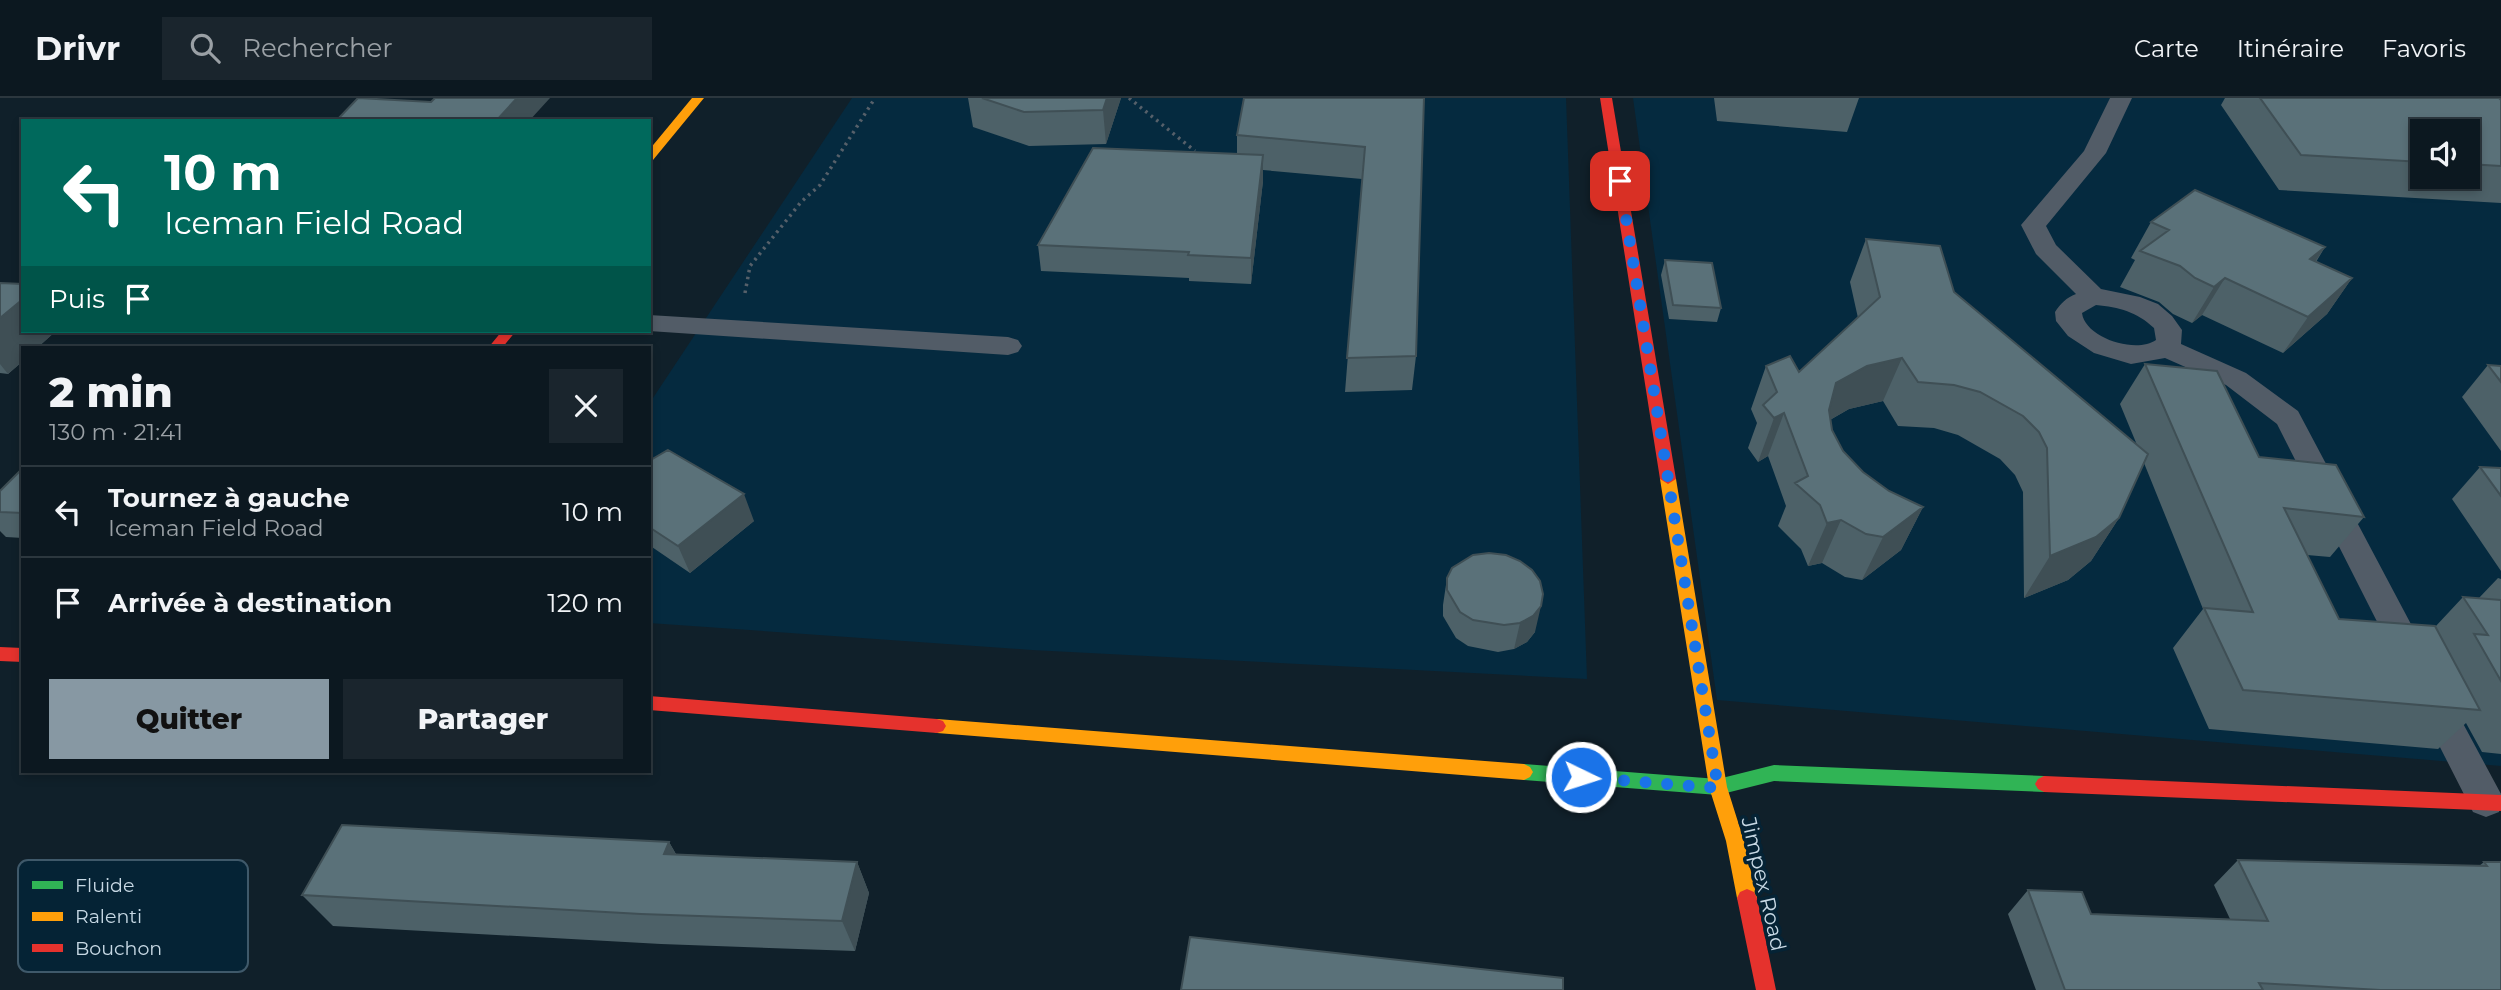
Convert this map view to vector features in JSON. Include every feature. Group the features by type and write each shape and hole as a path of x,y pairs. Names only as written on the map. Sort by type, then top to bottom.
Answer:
{"street":[{"path":"651,156 698,98"},
{"name":"Jimpex Road","path":"1606,98 1718,788 1735,841 1766,990"},
{"path":"0,654 21,655"},
{"path":"651,703 1718,788 1774,773 2493,802"}],"lane":[{"path":"2094,297 2045,249 2033,225 2094,153 2121,98"},
{"path":"2094,297 2124,300 2152,313 2169,332 2170,340 2166,348 2158,353 2129,355 2113,352 2084,338 2069,320 2068,311 2073,304 2094,297"},
{"path":"651,323 1007,346"},
{"path":"2166,348 2236,379 2288,418 2493,802"}],"path":[{"path":"738,328 750,266 801,202 820,185 875,98"},
{"path":"1129,98 1195,150"}],"shaded area":[{"path":"852,98 1566,98 1587,679 1032,650 651,623 651,401"},
{"path":"1633,98 2483,98 2501,115 2501,766 1717,700"}],"building":[{"path":"358,98 431,102 435,98 517,98 498,119 338,119"},
{"path":"982,98 1107,98 1103,110 1024,112"},
{"path":"1244,98 1424,98 1416,356 1347,358 1365,147 1237,135"},
{"path":"2260,98 2501,100 2501,166 2480,165 2480,119 2410,119 2410,161 2301,155"},
{"path":"1093,148 1263,155 1251,258 1188,255 1189,252 1038,245"},
{"path":"2195,190 2325,247 2310,259 2352,278 2308,317 2225,278 2214,287 2195,278 2180,266 2140,251 2169,230 2151,222"},
{"path":"1866,239 1940,246 1954,292 2148,454 2119,518 2096,537 2050,556 2047,448 2039,432 2023,416 1980,392 1954,385 1918,382 1902,358 1867,366 1836,383 1829,410 1832,430 1843,451 1863,472 1889,491 1923,507 1883,537 1866,534 1841,520 1827,523 1820,505 1795,483 1808,476 1784,413 1774,418 1763,405 1777,392 1766,366 1790,356 1799,372 1880,297"},
{"path":"1665,260 1712,263 1721,308 1673,305"},
{"path":"0,283 21,284 21,301 0,318"},
{"path":"2145,364 2217,371 2259,457 2336,465 2364,517 2284,508 2339,619 2435,626 2480,710 2243,690 2204,608 2253,612"},
{"path":"2488,365 2501,366 2501,382"},
{"path":"668,450 744,494 678,546 651,528 651,460"},
{"path":"2480,467 2501,468 2501,496"},
{"path":"21,470 21,513 0,512 0,491"},
{"path":"1473,555 1506,555 1520,561 1532,570 1540,581 1543,594 1541,606 1533,616 1520,623 1504,625 1473,620 1460,612 1447,590 1447,578 1452,568"},
{"path":"2463,597 2501,600 2501,681 2474,634 2488,635"},
{"path":"342,825 669,842 664,854 857,862 842,921 641,914 302,895"},
{"path":"2238,860 2487,866 2484,862 2501,862 2501,990 2380,990 2259,983 2263,990 2065,990 2028,890 2082,892 2091,914 2268,921"},
{"path":"1190,937 1563,978 1563,990 1181,990"}],"traffic: fast":[{"path":"1524,772 1718,787 1774,773 2044,784"}],"traffic: slow":[{"path":"651,156 698,98"},
{"path":"1668,479 1718,787 1735,841 1747,898"},
{"path":"937,726 1524,772"}],"traffic: jam":[{"path":"1606,98 1668,479"},
{"path":"497,346 507,333"},
{"path":"0,654 21,655"},
{"path":"651,703 937,726"},
{"path":"2044,784 2501,803"},
{"path":"1747,898 1766,990"}],"route":[{"path":"1581,777 1718,788 1620,181"}]}
